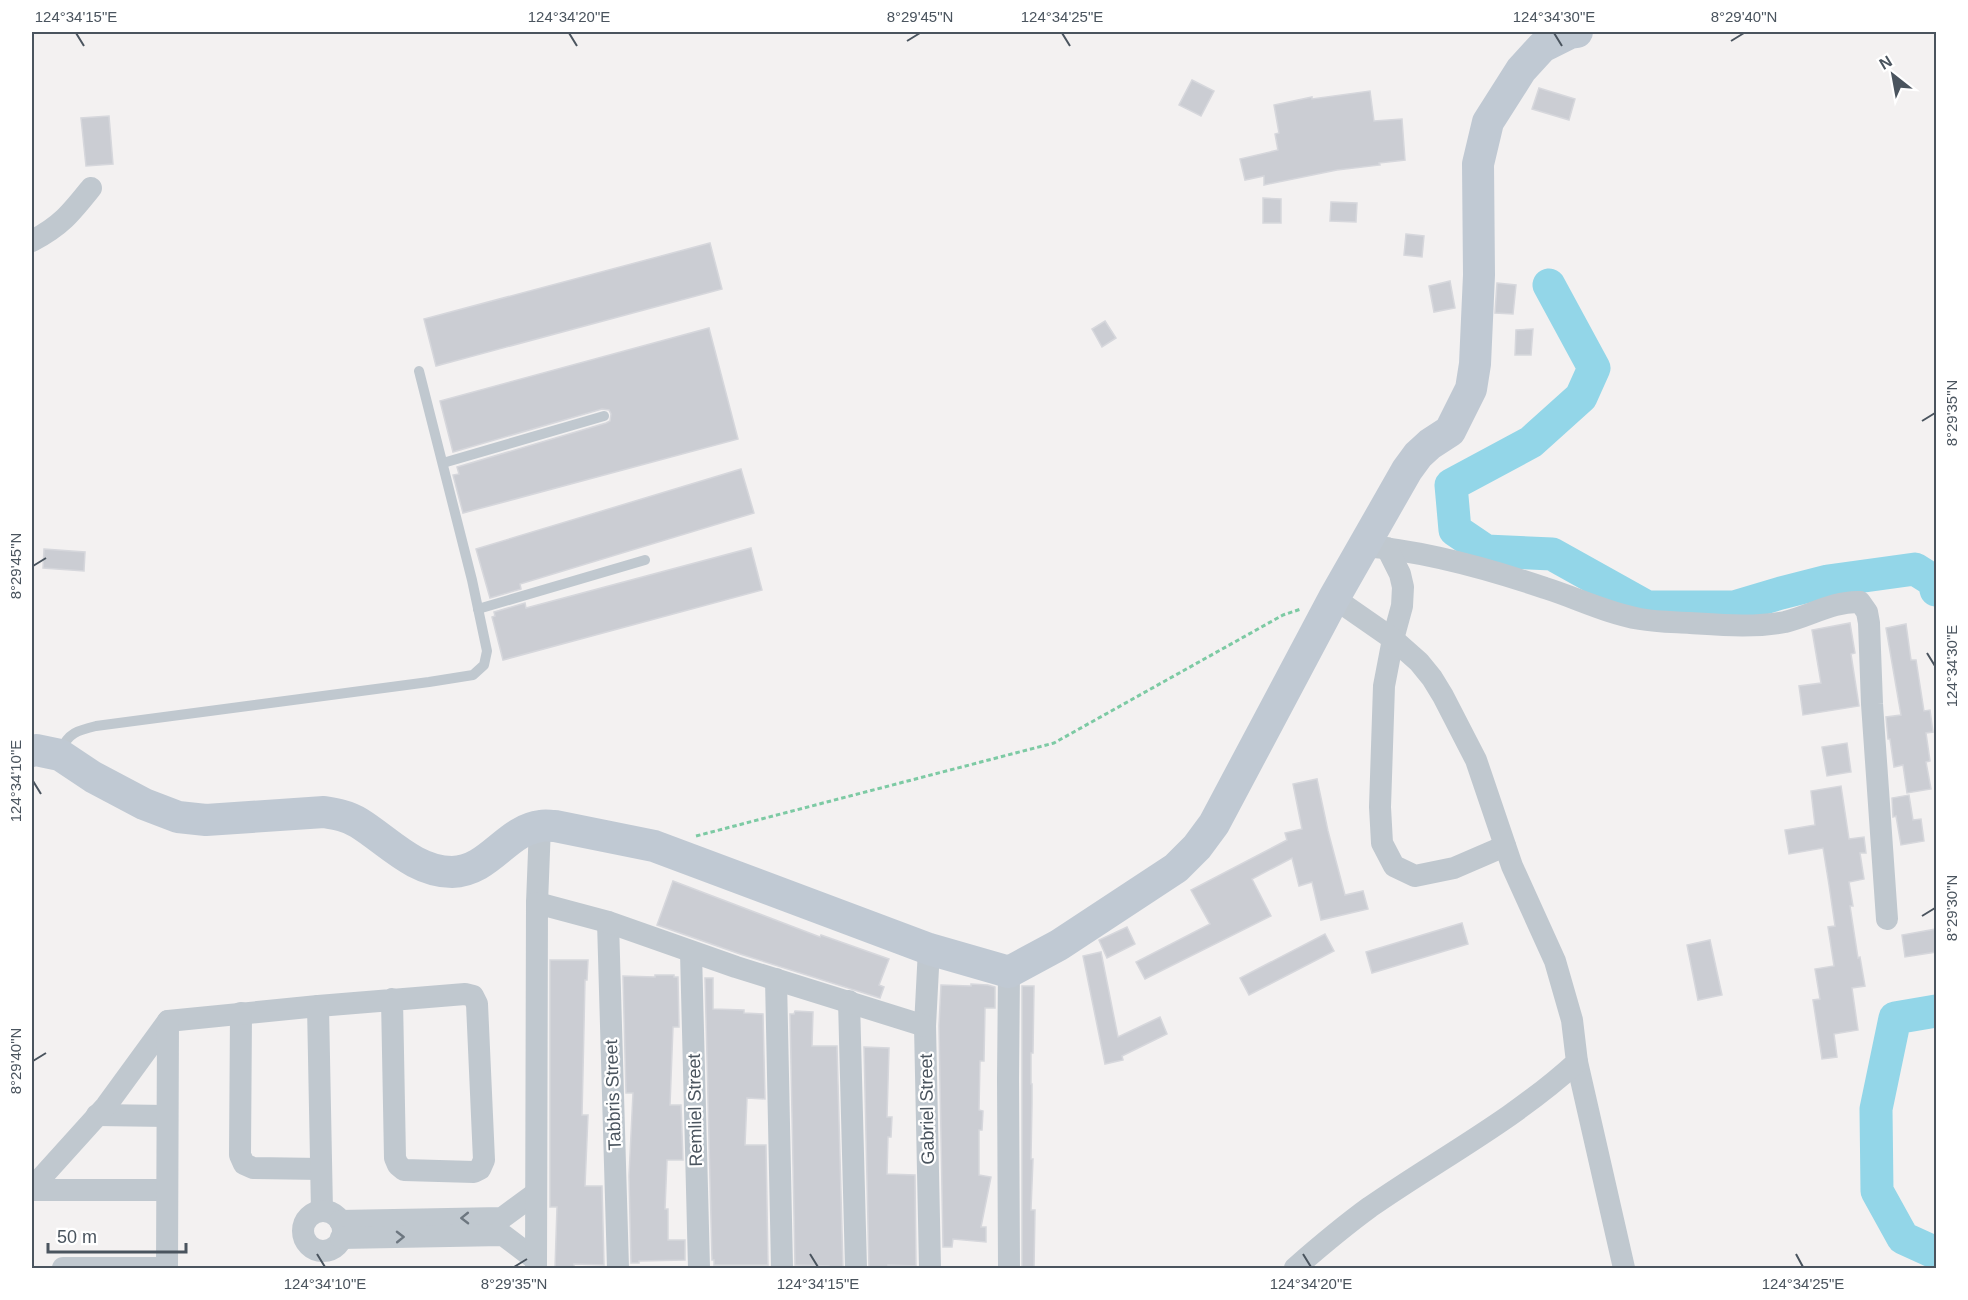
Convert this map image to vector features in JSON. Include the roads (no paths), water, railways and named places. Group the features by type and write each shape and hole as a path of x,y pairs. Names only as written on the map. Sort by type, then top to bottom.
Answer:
{"street":[{"path":"46,753 136,800 178,818 206,820 324,812 340,814 357,822 418,865 436,871 454,872 469,868 482,862 516,836 540,826 555,826 654,846 929,949 1009,972 1059,945 1176,868 1197,847 1219,815 1334,598 1375,547 1407,470 1418,454 1450,431 1471,389 1475,364 1479,275 1478,164 1488,122 1521,70 1542,47 1577,32"},
{"path":"32,241 68,218 91,188"},
{"path":"1375,547 1400,574 1403,587 1402,606 1384,686 1380,807 1382,843 1394,866 1415,876 1454,868 1505,846"},
{"path":"1375,547 1433,556 1480,568 1546,588 1599,609 1640,619 1720,625 1755,625 1785,622 1834,605 1860,602 1867,612 1869,623 1872,704 1887,919"},
{"path":"1334,598 1393,639 1419,662 1443,696 1476,760 1512,866 1555,961 1572,1020 1577,1062 1624,1269"},
{"path":"536,1264 537,903 540,826"},
{"path":"537,903 608,922 691,952 925,1026"},
{"name":"Tabbris Street","path":"608,922 618,1269"},
{"name":"Gabriel Street","path":"929,949 925,1026 930,1269"},
{"name":"Remliel Street","path":"691,952 699,1269"},
{"path":"1009,972 1009,1269"},
{"path":"776,979 782,1269"},
{"path":"32,1189 98,1115 168,1021 392,999 465,994 473,996 477,1004 484,1161 474,1172 404,1170 398,1165 395,1158 392,999"},
{"path":"849,1001 856,1269"},
{"path":"318,1006 321,1169 334,1223 339,1243 322,1260 308,1245 303,1229 305,1221 312,1214 334,1223 503,1227 536,1264"},
{"path":"241,1013 240,1155 244,1164 253,1168 321,1169"},
{"path":"63,1269 167,1268 168,1021"},
{"path":"1295,1269 1319,1247 1370,1208 1482,1135 1550,1087 1577,1062"},
{"path":"98,1115 167,1116"},
{"path":"32,1189 167,1190"},
{"path":"503,1227 536,1193"}],"lane":[{"path":"46,753 76,731 96,726 429,682 473,675 484,665 487,651 472,580 419,371"},
{"path":"443,463 604,416"},
{"path":"478,609 645,560"}],"waterway":[{"path":"1549,285 1594,368 1581,397 1531,442 1451,485 1455,530 1486,551 1552,554 1647,607 1734,607 1828,581 1915,569 1934,581 1936,590"},
{"path":"1936,1011 1895,1018 1876,1109 1877,1191 1903,1238 1936,1253"}]}
